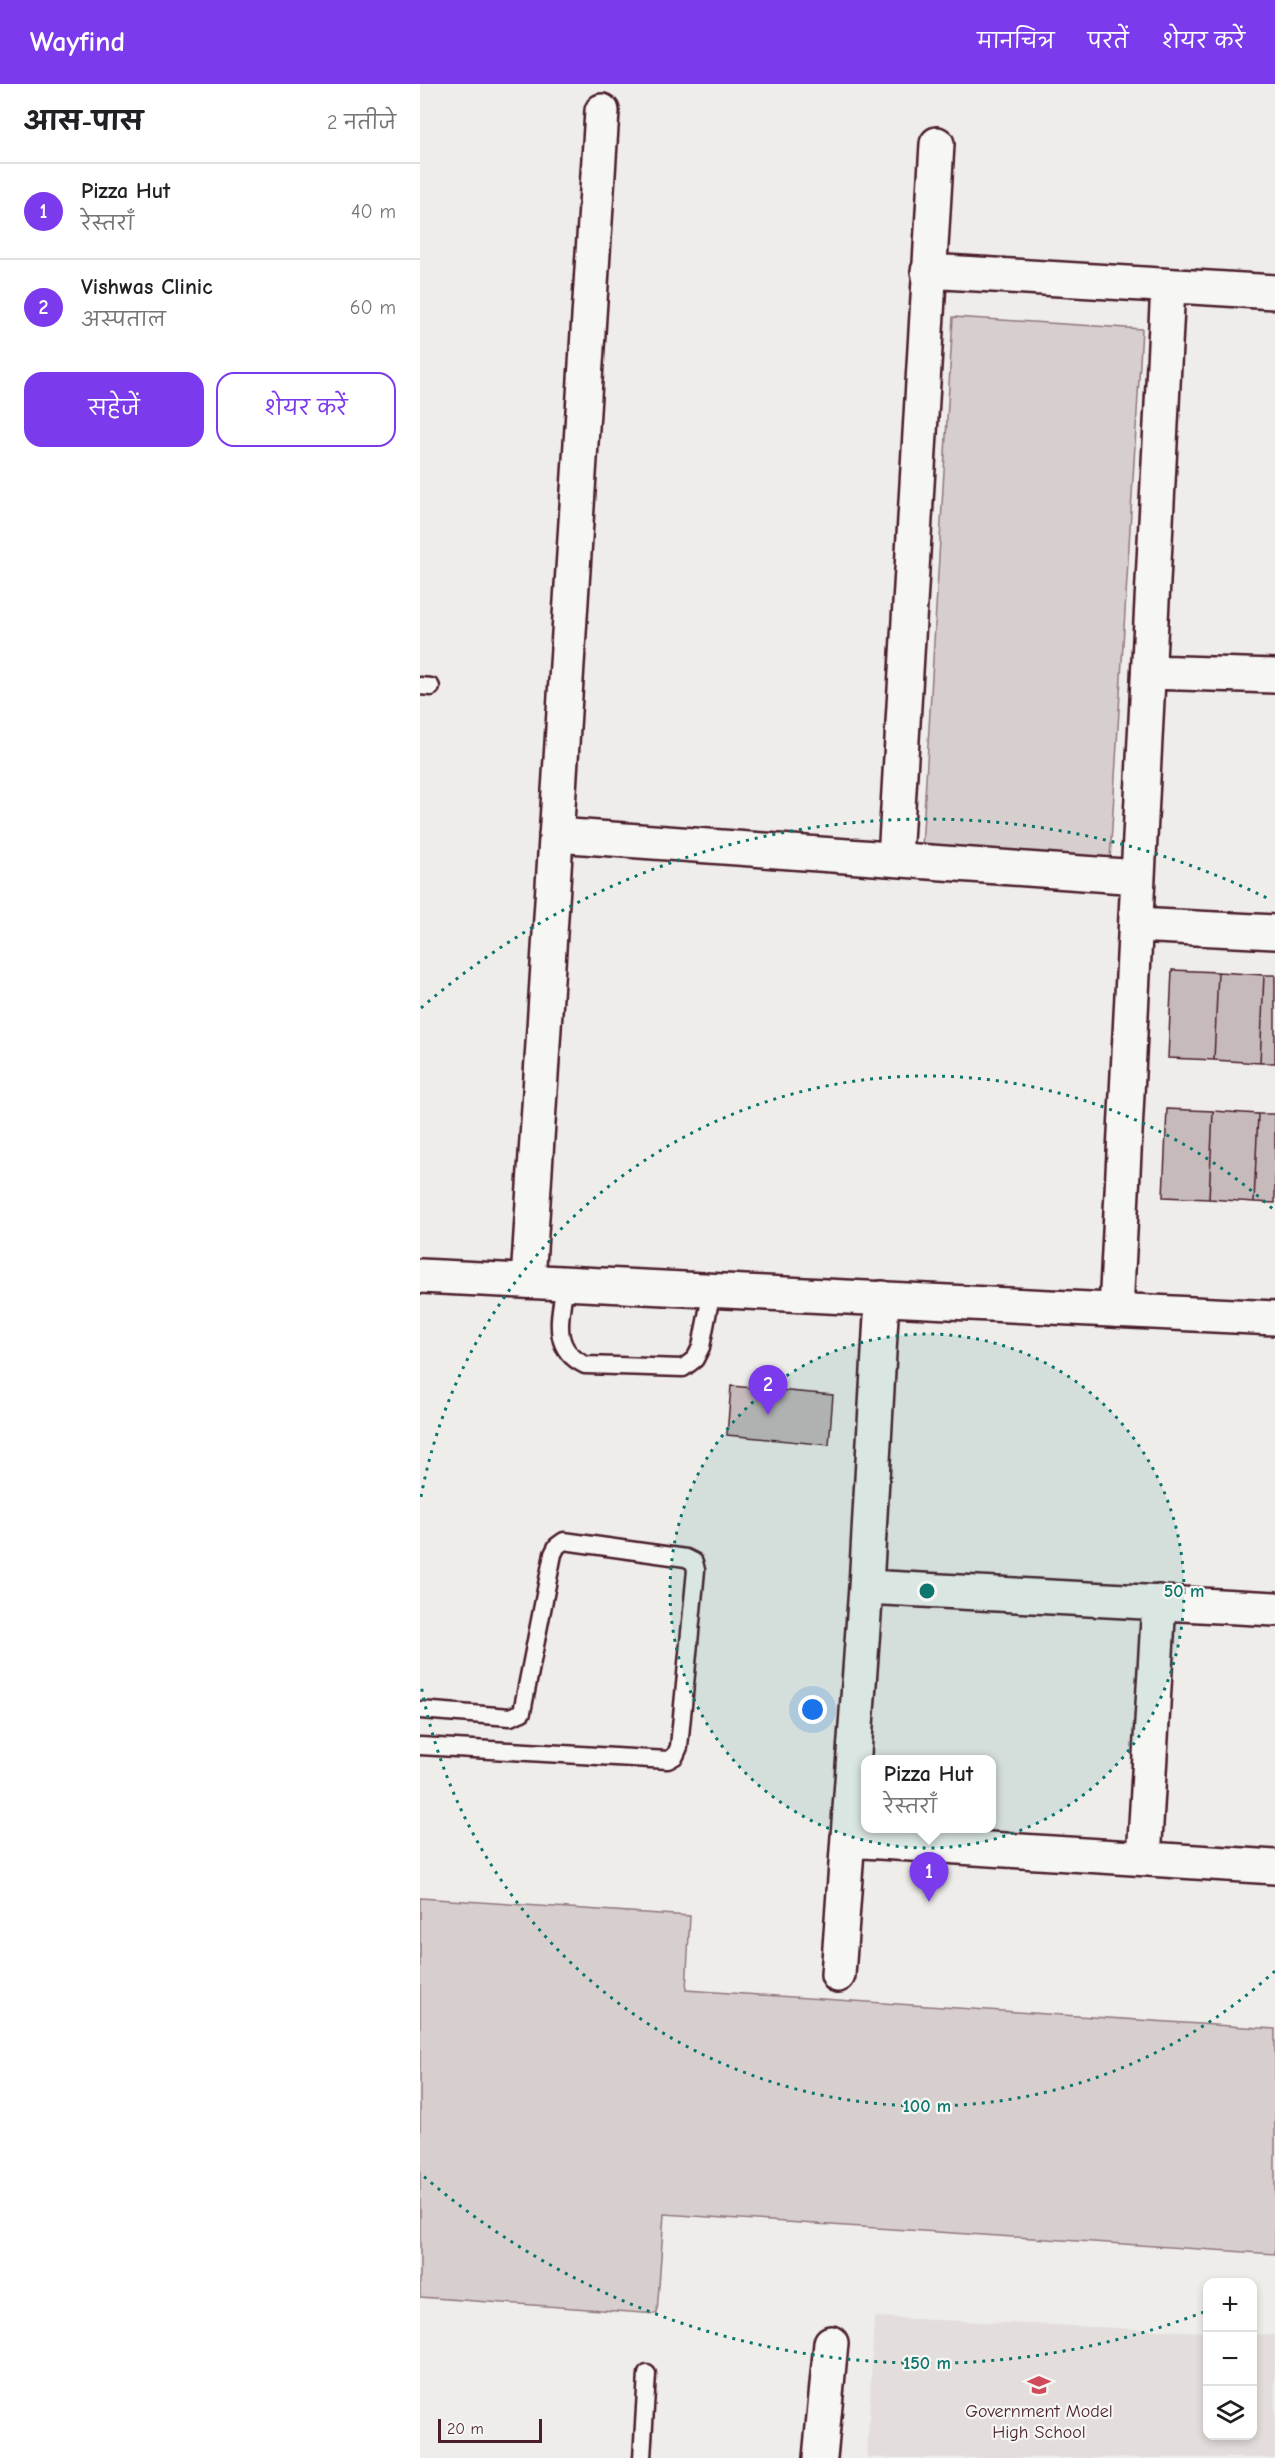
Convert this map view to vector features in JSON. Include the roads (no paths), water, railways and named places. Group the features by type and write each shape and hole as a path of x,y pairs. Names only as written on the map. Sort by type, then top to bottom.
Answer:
{"street":[{"path":"528,1281 602,111"},
{"path":"895,859 937,144"},
{"path":"928,271 1275,292"},
{"path":"1116,1310 1168,286"},
{"path":"1149,672 1275,676"},
{"path":"556,835 1138,877"},
{"path":"1136,925 1275,932"},
{"path":"420,1276 1275,1318"},
{"path":"838,1975 866,1587 882,1298"},
{"path":"866,1587 1275,1609"},
{"path":"1144,1858 1159,1602"},
{"path":"848,1840 1275,1867"},
{"path":"820,2458 831,2343"}],"lane":[{"path":"565,1283 559,1330 562,1345 575,1360 585,1365 683,1368 695,1359 701,1347 712,1290"},
{"path":"420,1710 510,1717 522,1712 553,1554 557,1546 564,1541 686,1558 694,1562 696,1570 679,1747 675,1756 668,1760 420,1746"},
{"path":"642,2458 647,2374"}],"place":[{"name":"Vishwas Clinic","path":"768,1415"},
{"name":"Pizza Hut","path":"929,1902"},
{"name":"Government Model High School","path":"1039,2385"}]}
